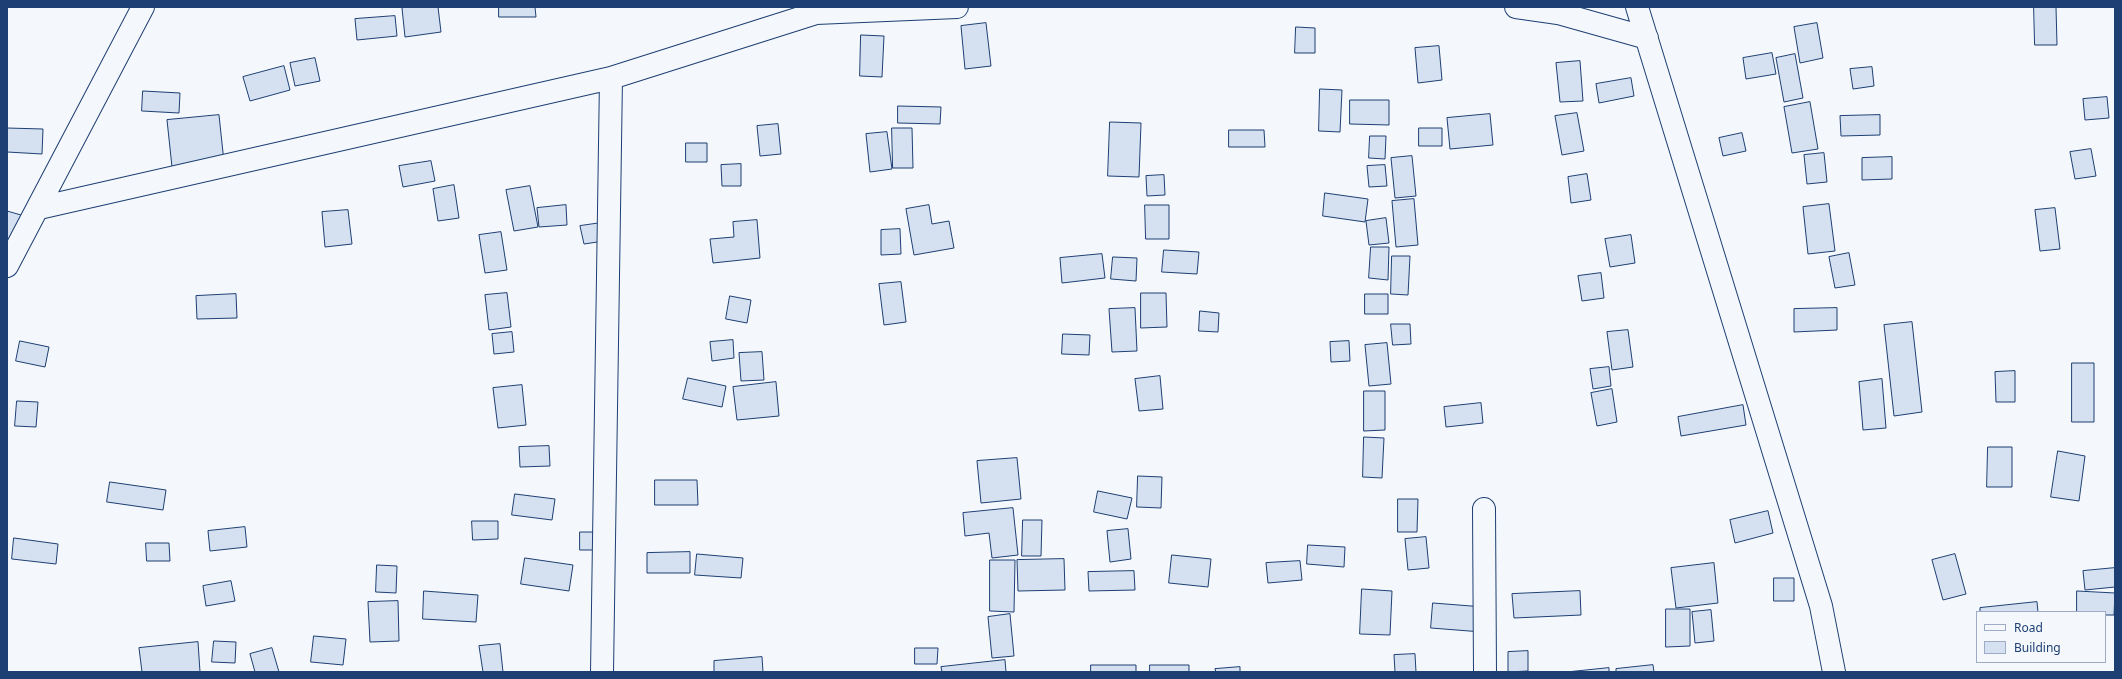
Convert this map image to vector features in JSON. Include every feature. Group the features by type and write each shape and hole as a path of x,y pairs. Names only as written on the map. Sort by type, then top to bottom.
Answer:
{"street":[{"path":"7,266 143,7"},
{"path":"38,208 611,78 818,10 957,7"},
{"path":"1516,7 1558,13 1647,38"},
{"path":"1637,7 1819,599 1834,672"},
{"path":"602,672 611,78"},
{"path":"1484,509 1485,672"}],"building":[{"path":"438,7 441,32 405,37 402,8"},
{"path":"499,7 535,7 536,17 499,17"},
{"path":"2034,7 2056,7 2057,45 2035,45"},
{"path":"395,16 397,36 357,40 355,19"},
{"path":"986,23 991,66 965,69 961,26"},
{"path":"1817,23 1823,58 1800,63 1794,27"},
{"path":"1296,27 1315,28 1315,53 1295,53"},
{"path":"861,35 884,36 882,77 860,76"},
{"path":"1439,46 1442,80 1418,83 1415,48"},
{"path":"1772,53 1776,74 1746,79 1743,58"},
{"path":"1795,54 1803,98 1784,102 1776,58"},
{"path":"315,58 320,81 295,86 290,63"},
{"path":"1580,61 1583,101 1560,102 1556,63"},
{"path":"284,66 290,90 250,101 243,77"},
{"path":"1872,67 1874,86 1853,89 1850,69"},
{"path":"1631,78 1634,96 1599,103 1596,84"},
{"path":"1320,89 1342,90 1340,132 1319,131"},
{"path":"143,91 180,93 179,113 142,111"},
{"path":"2107,97 2109,118 2085,120 2083,99"},
{"path":"1350,100 1389,100 1389,125 1350,124"},
{"path":"1810,102 1818,149 1792,153 1784,107"},
{"path":"898,106 941,107 940,124 898,123"},
{"path":"1577,113 1584,151 1562,155 1555,116"},
{"path":"1490,114 1493,145 1450,149 1447,118"},
{"path":"219,115 224,162 172,167 167,120"},
{"path":"1880,115 1880,135 1841,136 1840,116"},
{"path":"1110,122 1141,123 1139,177 1108,176"},
{"path":"778,124 781,154 760,156 757,126"},
{"path":"7,128 43,129 42,154 7,152"},
{"path":"892,128 912,128 913,168 893,168"},
{"path":"1419,128 1442,128 1442,146 1419,146"},
{"path":"1229,130 1264,130 1265,147 1229,147"},
{"path":"887,132 892,169 870,172 866,134"},
{"path":"1742,133 1746,151 1723,156 1719,138"},
{"path":"1370,136 1386,136 1385,159 1369,158"},
{"path":"686,143 707,143 707,162 686,162"},
{"path":"2091,149 2096,176 2075,179 2070,152"},
{"path":"1824,153 1827,182 1807,184 1804,155"},
{"path":"1412,156 1416,196 1395,198 1391,158"},
{"path":"1892,157 1892,179 1862,180 1862,158"},
{"path":"431,161 435,181 403,187 399,166"},
{"path":"741,164 741,186 722,186 721,165"},
{"path":"1385,165 1387,186 1369,187 1367,166"},
{"path":"1587,174 1591,200 1571,203 1568,177"},
{"path":"1164,175 1165,195 1147,196 1146,176"},
{"path":"454,185 459,218 438,221 433,189"},
{"path":"530,186 538,227 514,231 506,190"},
{"path":"1325,193 1368,199 1365,222 1323,216"},
{"path":"1414,199 1418,245 1396,247 1392,201"},
{"path":"1829,204 1835,251 1808,254 1803,207"},
{"path":"566,205 567,225 539,227 537,208"},
{"path":"929,205 932,224 949,221 954,248 914,255 906,209"},
{"path":"1145,205 1169,205 1169,239 1146,239"},
{"path":"2055,208 2060,249 2040,251 2035,210"},
{"path":"348,210 352,244 325,247 322,212"},
{"path":"7,211 28,217 20,245 7,241"},
{"path":"1386,218 1389,243 1369,245 1366,221"},
{"path":"757,220 760,258 713,263 710,239 734,237 733,222"},
{"path":"601,223 604,241 584,244 580,226"},
{"path":"900,229 901,254 881,255 881,230"},
{"path":"501,232 507,270 485,273 479,235"},
{"path":"1631,235 1635,263 1610,267 1605,239"},
{"path":"1371,247 1389,247 1388,280 1369,278"},
{"path":"1164,250 1199,252 1197,274 1162,272"},
{"path":"1849,253 1855,285 1835,288 1829,257"},
{"path":"1102,254 1105,278 1062,283 1060,258"},
{"path":"1392,256 1410,256 1408,295 1391,294"},
{"path":"1113,257 1137,258 1136,281 1111,279"},
{"path":"1601,273 1604,298 1582,301 1578,276"},
{"path":"901,282 906,322 884,325 879,284"},
{"path":"507,293 511,327 489,330 485,295"},
{"path":"1141,293 1166,293 1167,327 1141,328"},
{"path":"236,294 237,318 197,319 196,296"},
{"path":"1365,294 1388,294 1388,314 1365,314"},
{"path":"730,296 751,300 747,323 726,319"},
{"path":"1135,308 1137,351 1112,352 1109,309"},
{"path":"1837,308 1837,330 1794,332 1794,309"},
{"path":"1200,311 1219,313 1218,332 1199,331"},
{"path":"1912,322 1922,412 1894,416 1884,325"},
{"path":"1391,324 1410,324 1411,344 1393,345"},
{"path":"1628,330 1633,367 1612,370 1607,332"},
{"path":"512,332 514,352 494,354 492,334"},
{"path":"1063,334 1090,335 1089,355 1062,354"},
{"path":"733,340 734,358 712,361 710,342"},
{"path":"20,341 49,347 45,367 16,361"},
{"path":"1349,341 1350,361 1331,362 1330,342"},
{"path":"1387,343 1391,384 1369,386 1365,345"},
{"path":"762,352 764,380 741,381 739,353"},
{"path":"2072,363 2094,363 2094,422 2072,422"},
{"path":"1609,367 1611,386 1593,389 1590,369"},
{"path":"2015,371 2015,402 1996,402 1995,372"},
{"path":"1160,376 1163,409 1139,411 1135,379"},
{"path":"688,378 726,386 722,407 683,399"},
{"path":"1882,379 1886,428 1863,430 1859,382"},
{"path":"776,382 779,416 737,420 733,387"},
{"path":"522,385 526,425 498,428 493,388"},
{"path":"1612,389 1617,422 1597,426 1591,393"},
{"path":"1364,391 1385,391 1385,430 1364,431"},
{"path":"17,401 38,402 36,427 15,426"},
{"path":"1481,403 1483,423 1446,427 1444,407"},
{"path":"1743,405 1746,425 1681,436 1678,417"},
{"path":"1364,437 1384,438 1382,478 1363,477"},
{"path":"549,446 550,466 520,467 519,447"},
{"path":"1988,447 2012,447 2012,487 1987,487"},
{"path":"2058,451 2085,456 2079,501 2051,497"},
{"path":"1017,458 1021,499 981,503 977,461"},
{"path":"1138,476 1162,477 1161,508 1137,507"},
{"path":"655,480 697,480 698,505 655,505"},
{"path":"110,482 166,490 163,510 107,502"},
{"path":"1098,491 1132,498 1127,519 1094,512"},
{"path":"515,494 555,499 552,520 512,515"},
{"path":"1398,499 1418,499 1417,532 1398,532"},
{"path":"1013,508 1018,555 992,558 989,533 965,536 963,513"},
{"path":"1768,511 1773,533 1735,543 1730,520"},
{"path":"1023,520 1042,520 1041,556 1022,556"},
{"path":"472,521 498,521 498,539 473,540"},
{"path":"245,527 247,547 210,551 208,531"},
{"path":"1128,529 1131,559 1110,562 1107,531"},
{"path":"580,532 606,532 606,550 580,550"},
{"path":"1426,537 1429,568 1408,570 1405,539"},
{"path":"14,538 58,544 56,564 12,559"},
{"path":"146,543 169,543 170,561 147,561"},
{"path":"1308,545 1345,547 1344,567 1307,564"},
{"path":"690,552 690,573 647,573 647,553"},
{"path":"697,554 743,558 741,578 695,575"},
{"path":"1955,554 1966,594 1943,600 1932,560"},
{"path":"1172,555 1211,559 1208,587 1169,583"},
{"path":"525,558 573,565 569,591 521,584"},
{"path":"1064,559 1065,590 1018,591 1017,560"},
{"path":"990,560 1015,560 1014,612 990,611"},
{"path":"1300,561 1302,580 1268,583 1266,563"},
{"path":"1714,563 1718,603 1676,608 1671,568"},
{"path":"377,565 397,566 396,593 376,592"},
{"path":"2115,568 2115,587 2085,590 2083,571"},
{"path":"1134,571 1135,590 1089,591 1088,572"},
{"path":"1774,578 1794,578 1794,601 1774,601"},
{"path":"231,581 235,601 206,606 203,586"},
{"path":"1362,589 1392,591 1390,635 1360,634"},
{"path":"424,591 478,595 476,622 423,619"},
{"path":"1580,591 1581,615 1514,618 1512,594"},
{"path":"2077,591 2115,593 2114,615 2106,615 2106,611 2077,611"},
{"path":"398,601 399,641 370,642 368,602"},
{"path":"2037,602 2038,611 1980,611 1980,608"},
{"path":"1433,603 1484,607 1482,632 1431,628"},
{"path":"1666,609 1690,609 1690,646 1666,647"},
{"path":"1711,610 1714,641 1695,643 1692,612"},
{"path":"1010,614 1014,656 992,658 988,617"},
{"path":"314,636 346,639 343,665 311,662"},
{"path":"214,641 236,642 235,663 212,662"},
{"path":"198,642 200,672 142,672 139,648"},
{"path":"500,644 503,672 483,672 479,646"},
{"path":"272,648 279,672 255,672 250,654"},
{"path":"915,648 938,648 937,664 915,664"},
{"path":"1528,651 1528,671 1508,672 1508,652"},
{"path":"1415,654 1416,672 1395,672 1394,655"},
{"path":"762,657 763,672 714,672 714,661"},
{"path":"1005,660 1006,672 942,672 941,667"},
{"path":"1091,665 1136,665 1136,672 1091,672"},
{"path":"1150,665 1189,665 1189,672 1150,672"},
{"path":"1653,665 1654,672 1616,672 1616,669"},
{"path":"1240,667 1240,672 1216,672 1215,669"},
{"path":"1609,668 1609,672 1567,672"}]}
